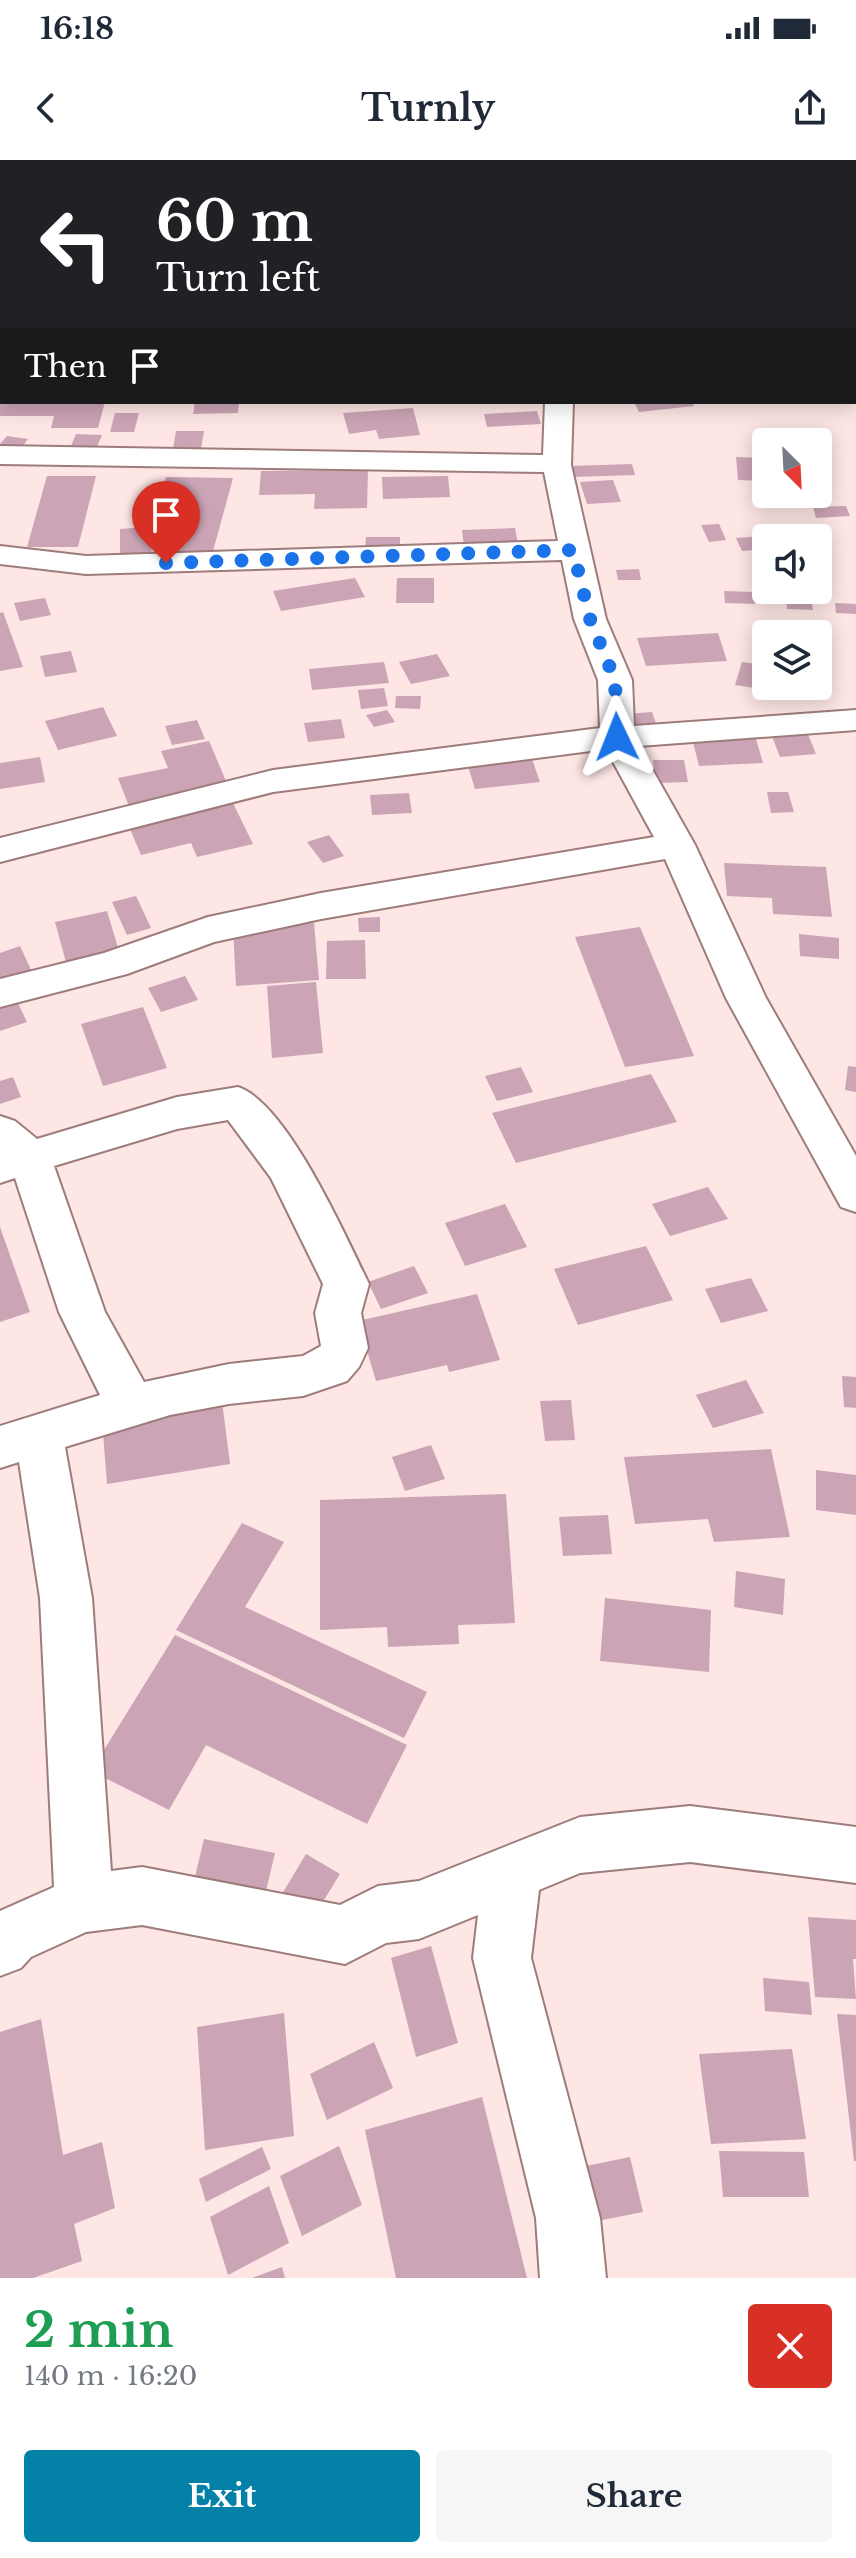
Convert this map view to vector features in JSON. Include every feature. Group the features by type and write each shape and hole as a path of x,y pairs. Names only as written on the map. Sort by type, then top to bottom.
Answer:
{"street":[{"path":"559,404 557,465 590,619 615,680 617,737 677,845 746,998 856,1195"},
{"path":"0,455 557,465"},
{"path":"0,555 86,565 573,550"},
{"path":"0,850 273,781 411,765 484,750 856,720"},
{"path":"0,993 113,964 208,930 321,906 677,845"},
{"path":"84,1903 66,1598 20,1441 131,1403 191,1389 294,1378 329,1370 342,1357 346,1334 338,1312 346,1284 286,1165 262,1129 238,1103 177,1113 10,1151 104,1360 131,1403"},
{"path":"0,1947 10,1936 84,1903 142,1896 345,1935 378,1915 419,1910 580,1845 658,1835 726,1836 856,1855"},
{"path":"512,1873 502,1958 568,2218 573,2278"}],"building":[{"path":"0,404 104,404 98,428 51,428 54,416 0,416"},
{"path":"195,404 239,404 238,413 193,414"},
{"path":"635,404 694,406 639,412"},
{"path":"413,408 420,435 379,439 376,430 349,434 343,413"},
{"path":"537,411 541,424 487,427 484,414"},
{"path":"115,413 139,413 134,432 110,432"},
{"path":"176,431 204,431 201,449 173,449"},
{"path":"76,434 102,435 97,447 71,446"},
{"path":"7,436 28,439 22,447 0,444"},
{"path":"736,457 752,458 752,480 738,480"},
{"path":"632,464 635,475 572,477 570,466"},
{"path":"368,470 367,508 314,509 315,494 259,495 261,471"},
{"path":"47,476 96,476 78,547 27,547"},
{"path":"448,476 450,497 383,499 382,477"},
{"path":"166,477 233,478 212,555 166,555 177,502 160,501"},
{"path":"613,480 621,502 587,504 580,482"},
{"path":"846,506 850,516 816,518 813,508"},
{"path":"719,524 726,540 709,542 701,525"},
{"path":"150,527 152,560 120,562 120,529"},
{"path":"515,528 518,544 464,546 462,530"},
{"path":"366,537 400,537 400,550 365,550"},
{"path":"752,537 752,550 742,551 736,538"},
{"path":"639,569 641,580 618,580 616,570"},
{"path":"355,578 365,597 281,611 273,591"},
{"path":"397,578 434,578 434,603 396,603"},
{"path":"724,591 752,592 752,604 725,603"},
{"path":"45,598 51,615 20,621 14,603"},
{"path":"835,603 856,604 856,614 836,613"},
{"path":"787,604 812,604 813,610 787,609"},
{"path":"3,612 23,667 0,671 0,613"},
{"path":"718,633 727,661 646,666 637,638"},
{"path":"71,651 77,672 45,677 40,656"},
{"path":"437,654 450,676 411,684 399,662"},
{"path":"384,662 389,683 312,690 309,669"},
{"path":"742,662 752,663 752,688 735,685"},
{"path":"384,688 388,706 361,709 358,690"},
{"path":"396,696 421,696 420,709 395,708"},
{"path":"103,707 117,736 58,750 45,721"},
{"path":"387,710 395,722 374,727 366,715"},
{"path":"652,712 657,726 630,728 626,714"},
{"path":"341,719 345,738 308,742 304,723"},
{"path":"197,720 205,739 172,745 165,726"},
{"path":"754,732 763,763 699,766 691,734"},
{"path":"807,732 816,754 780,757 771,734"},
{"path":"209,741 229,788 130,809 118,778 168,768 161,751"},
{"path":"531,756 540,782 475,789 467,763"},
{"path":"40,757 45,782 0,789 0,763"},
{"path":"653,760 684,760 688,782 656,783"},
{"path":"767,792 788,792 794,812 771,813"},
{"path":"409,793 412,813 372,815 370,795"},
{"path":"230,797 253,844 197,857 191,843 141,855 127,822"},
{"path":"329,835 344,856 323,863 307,842"},
{"path":"724,863 826,867 832,917 773,914 772,898 727,896"},
{"path":"136,896 151,928 127,935 112,902"},
{"path":"107,911 122,961 69,973 55,922"},
{"path":"380,917 380,932 359,932 358,918"},
{"path":"314,923 319,980 236,986 233,928"},
{"path":"640,927 694,1056 625,1067 575,937"},
{"path":"799,934 839,938 839,959 800,956"},
{"path":"365,940 366,979 326,979 327,941"},
{"path":"20,946 32,972 0,983 0,953"},
{"path":"185,976 198,1000 161,1012 148,988"},
{"path":"316,982 323,1053 272,1058 267,986"},
{"path":"16,999 27,1022 0,1031 0,1004"},
{"path":"143,1007 167,1068 103,1086 81,1024"},
{"path":"848,1066 856,1067 856,1092 845,1090"},
{"path":"521,1067 533,1092 497,1101 485,1076"},
{"path":"651,1074 677,1122 516,1163 492,1113"},
{"path":"13,1077 21,1097 0,1104 0,1081"},
{"path":"708,1187 728,1219 670,1236 652,1204"},
{"path":"505,1204 527,1247 465,1266 445,1223"},
{"path":"0,1227 30,1312 0,1322"},
{"path":"646,1246 673,1300 578,1325 554,1269"},
{"path":"414,1266 428,1293 381,1309 368,1282"},
{"path":"751,1278 768,1311 721,1323 705,1289"},
{"path":"477,1294 500,1360 449,1372 447,1365 376,1381 358,1321"},
{"path":"842,1376 856,1377 856,1408 844,1407"},
{"path":"746,1380 764,1413 713,1428 696,1395"},
{"path":"571,1400 575,1440 545,1441 540,1401"},
{"path":"222,1401 230,1464 107,1484 102,1420"},
{"path":"431,1445 445,1479 405,1491 392,1457"},
{"path":"771,1449 790,1537 714,1542 708,1519 635,1524 624,1457"},
{"path":"816,1470 856,1475 856,1515 816,1510"},
{"path":"506,1494 515,1623 458,1625 459,1644 388,1647 387,1627 320,1630 320,1500"},
{"path":"608,1515 612,1554 563,1556 559,1517"},
{"path":"242,1523 284,1542 245,1607 427,1692 404,1738 176,1630"},
{"path":"736,1571 785,1579 783,1615 734,1607"},
{"path":"605,1598 711,1610 709,1672 600,1661"},
{"path":"175,1635 407,1745 367,1824 206,1745 169,1810 91,1771"},
{"path":"204,1839 275,1853 265,1895 194,1881"},
{"path":"306,1854 340,1874 316,1913 282,1894"},
{"path":"808,1917 856,1920 856,1959 853,1959 856,1999 815,1997"},
{"path":"431,1946 458,2043 416,2057 391,1958"},
{"path":"763,1978 809,1982 812,2015 765,2011"},
{"path":"284,2013 294,2136 205,2150 197,2027"},
{"path":"837,2014 856,2015 856,2161 854,2161"},
{"path":"41,2019 63,2155 102,2142 115,2208 74,2224 82,2261 33,2278 0,2278 0,2032"},
{"path":"374,2042 393,2088 327,2120 310,2074"},
{"path":"792,2049 806,2139 711,2144 699,2054"},
{"path":"482,2097 527,2278 396,2278 365,2130"},
{"path":"339,2146 362,2205 302,2236 280,2176"},
{"path":"262,2147 271,2169 206,2202 199,2179"},
{"path":"719,2151 804,2152 809,2197 723,2197"},
{"path":"630,2157 643,2212 597,2221 586,2166"},
{"path":"269,2186 289,2243 228,2275 210,2217"},
{"path":"282,2267 285,2278 252,2278"}],"route":[{"path":"166,563 378,559 573,550 590,619 615,680 617,737"}]}
